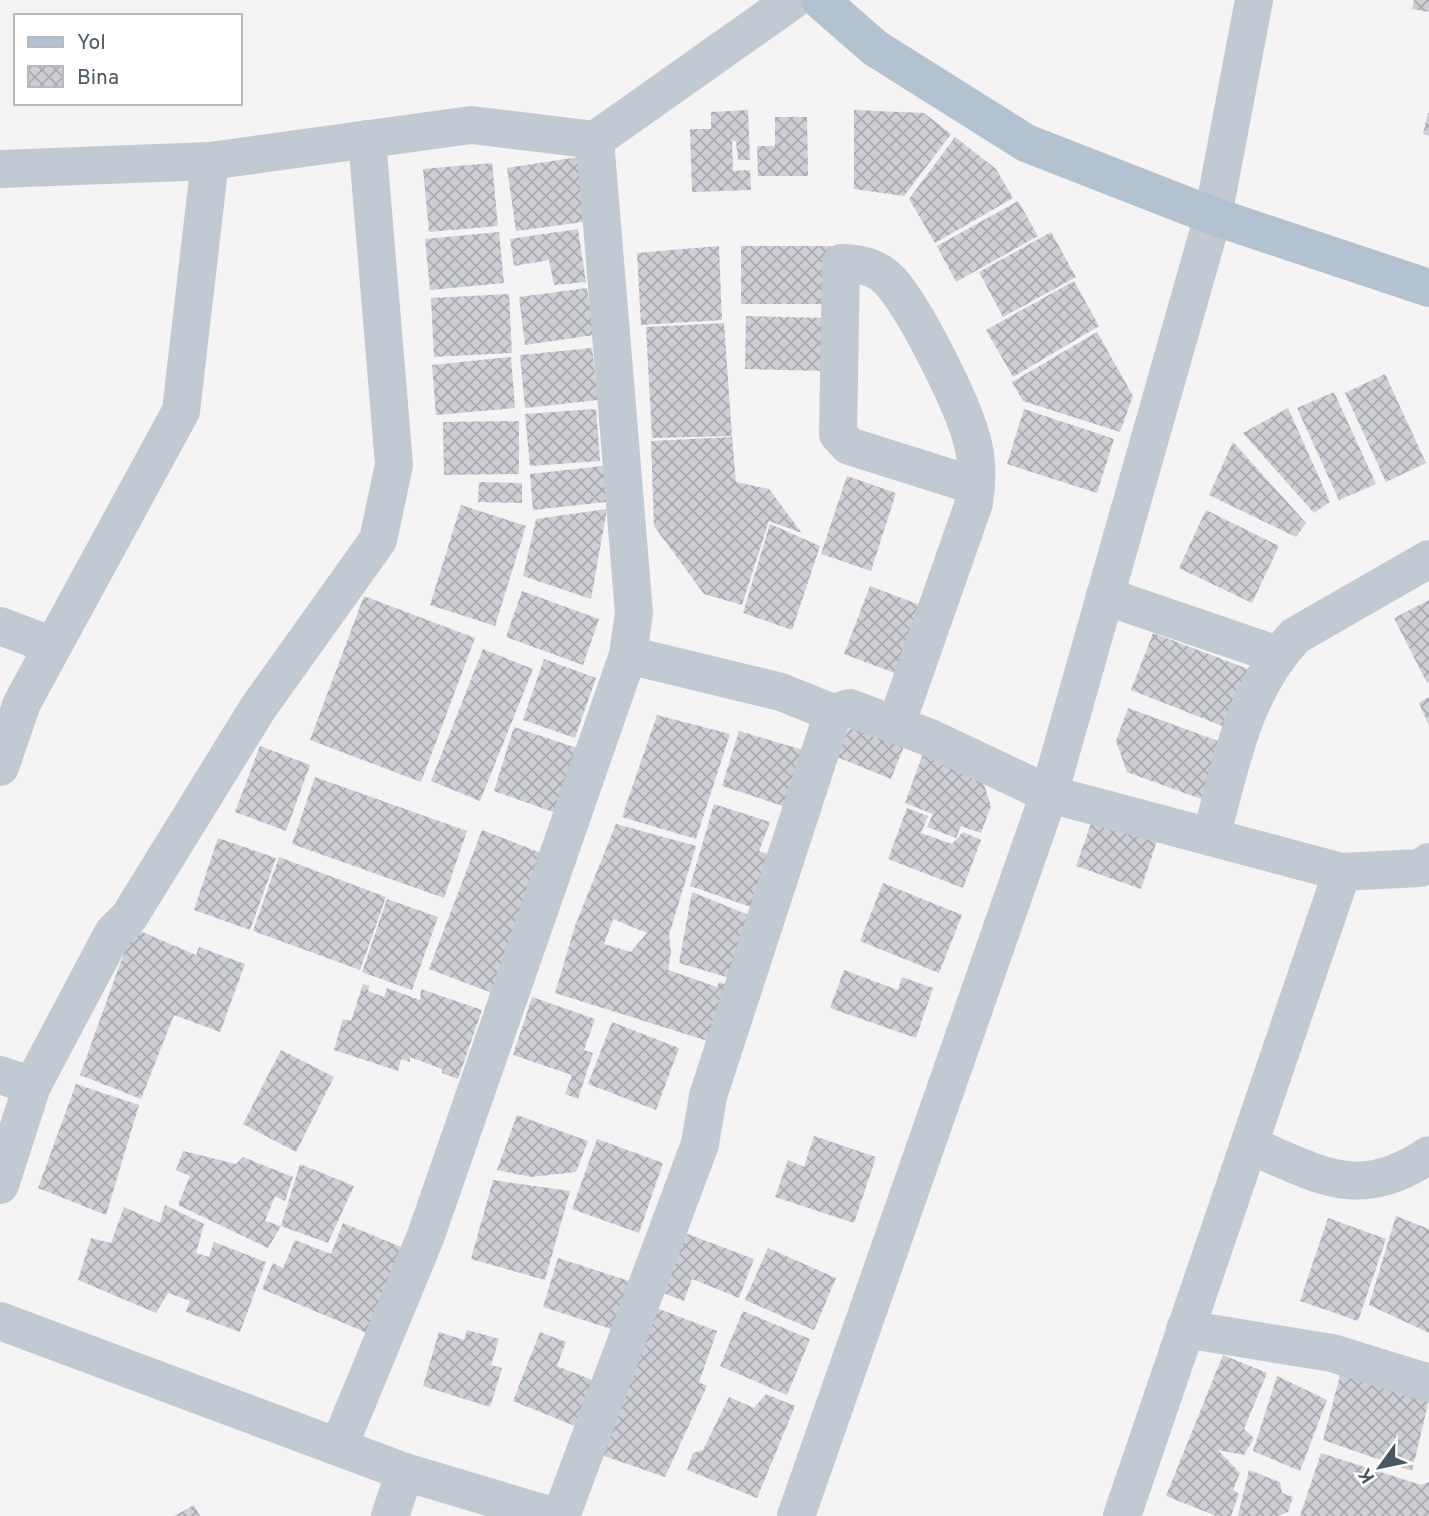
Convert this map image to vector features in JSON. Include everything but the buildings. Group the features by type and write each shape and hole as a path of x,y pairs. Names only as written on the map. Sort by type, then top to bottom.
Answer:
{"main road":[{"path":"820,0 875,48 1026,142 1213,216 1429,288"}],"street":[{"path":"0,169 210,161 471,125 594,140 793,0"},
{"path":"796,1516 1049,794 1213,216 1254,0"},
{"path":"0,1185 16,1081 107,942 129,917 258,708 378,540 394,465 367,139"},
{"path":"339,1446 425,1238 628,655 634,613 594,140"},
{"path":"0,767 22,702 181,411 210,161"},
{"path":"896,726 974,503 976,486 974,446 967,422 938,361 897,291 878,271 867,266 841,262 838,434 849,446 976,486"},
{"path":"1210,837 1253,695 1278,654 1294,636 1429,559"},
{"path":"1105,596 1278,654"},
{"path":"0,626 53,646"},
{"path":"628,655 781,692 833,713 850,708 1049,794 1342,872 1420,868 1429,862"},
{"path":"0,1321 405,1472 542,1514 700,1144 708,1096 833,713"},
{"path":"1122,1516 1342,872"},
{"path":"1249,1145 1319,1174 1359,1182 1397,1174 1429,1155"},
{"path":"1185,1329 1332,1353 1429,1383"},
{"path":"390,1516 405,1472"}]}
